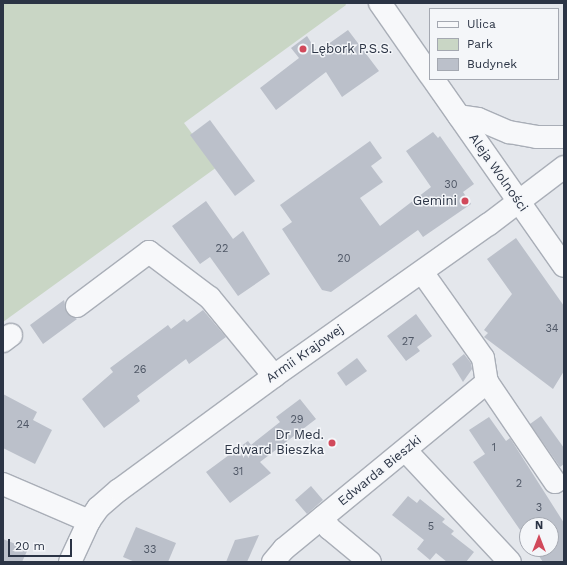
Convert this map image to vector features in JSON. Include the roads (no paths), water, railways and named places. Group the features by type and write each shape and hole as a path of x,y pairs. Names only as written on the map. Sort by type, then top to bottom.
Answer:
{"street":[{"path":"380,3 429,74"},
{"name":"Aleja Wolności","path":"434,80 564,266"},
{"path":"459,116 478,118 509,132 537,137 564,137"},
{"name":"Armii Krajowej","path":"70,562 89,521 98,508 118,490 274,376 422,272 564,167"},
{"path":"77,306 149,252 210,298 274,376"},
{"path":"422,272 483,358 487,382 555,482"},
{"name":"Edwarda Bieszki","path":"273,562 284,549 406,451 487,382"},
{"path":"406,451 510,562"},
{"path":"3,484 89,521"},
{"path":"323,517 329,528 370,562"}],"place":[{"name":"Lębork P.S.S.","path":"303,49"},
{"name":"Gemini","path":"465,201"},
{"name":"Dr Med. Edward Bieszka","path":"332,443"}]}
